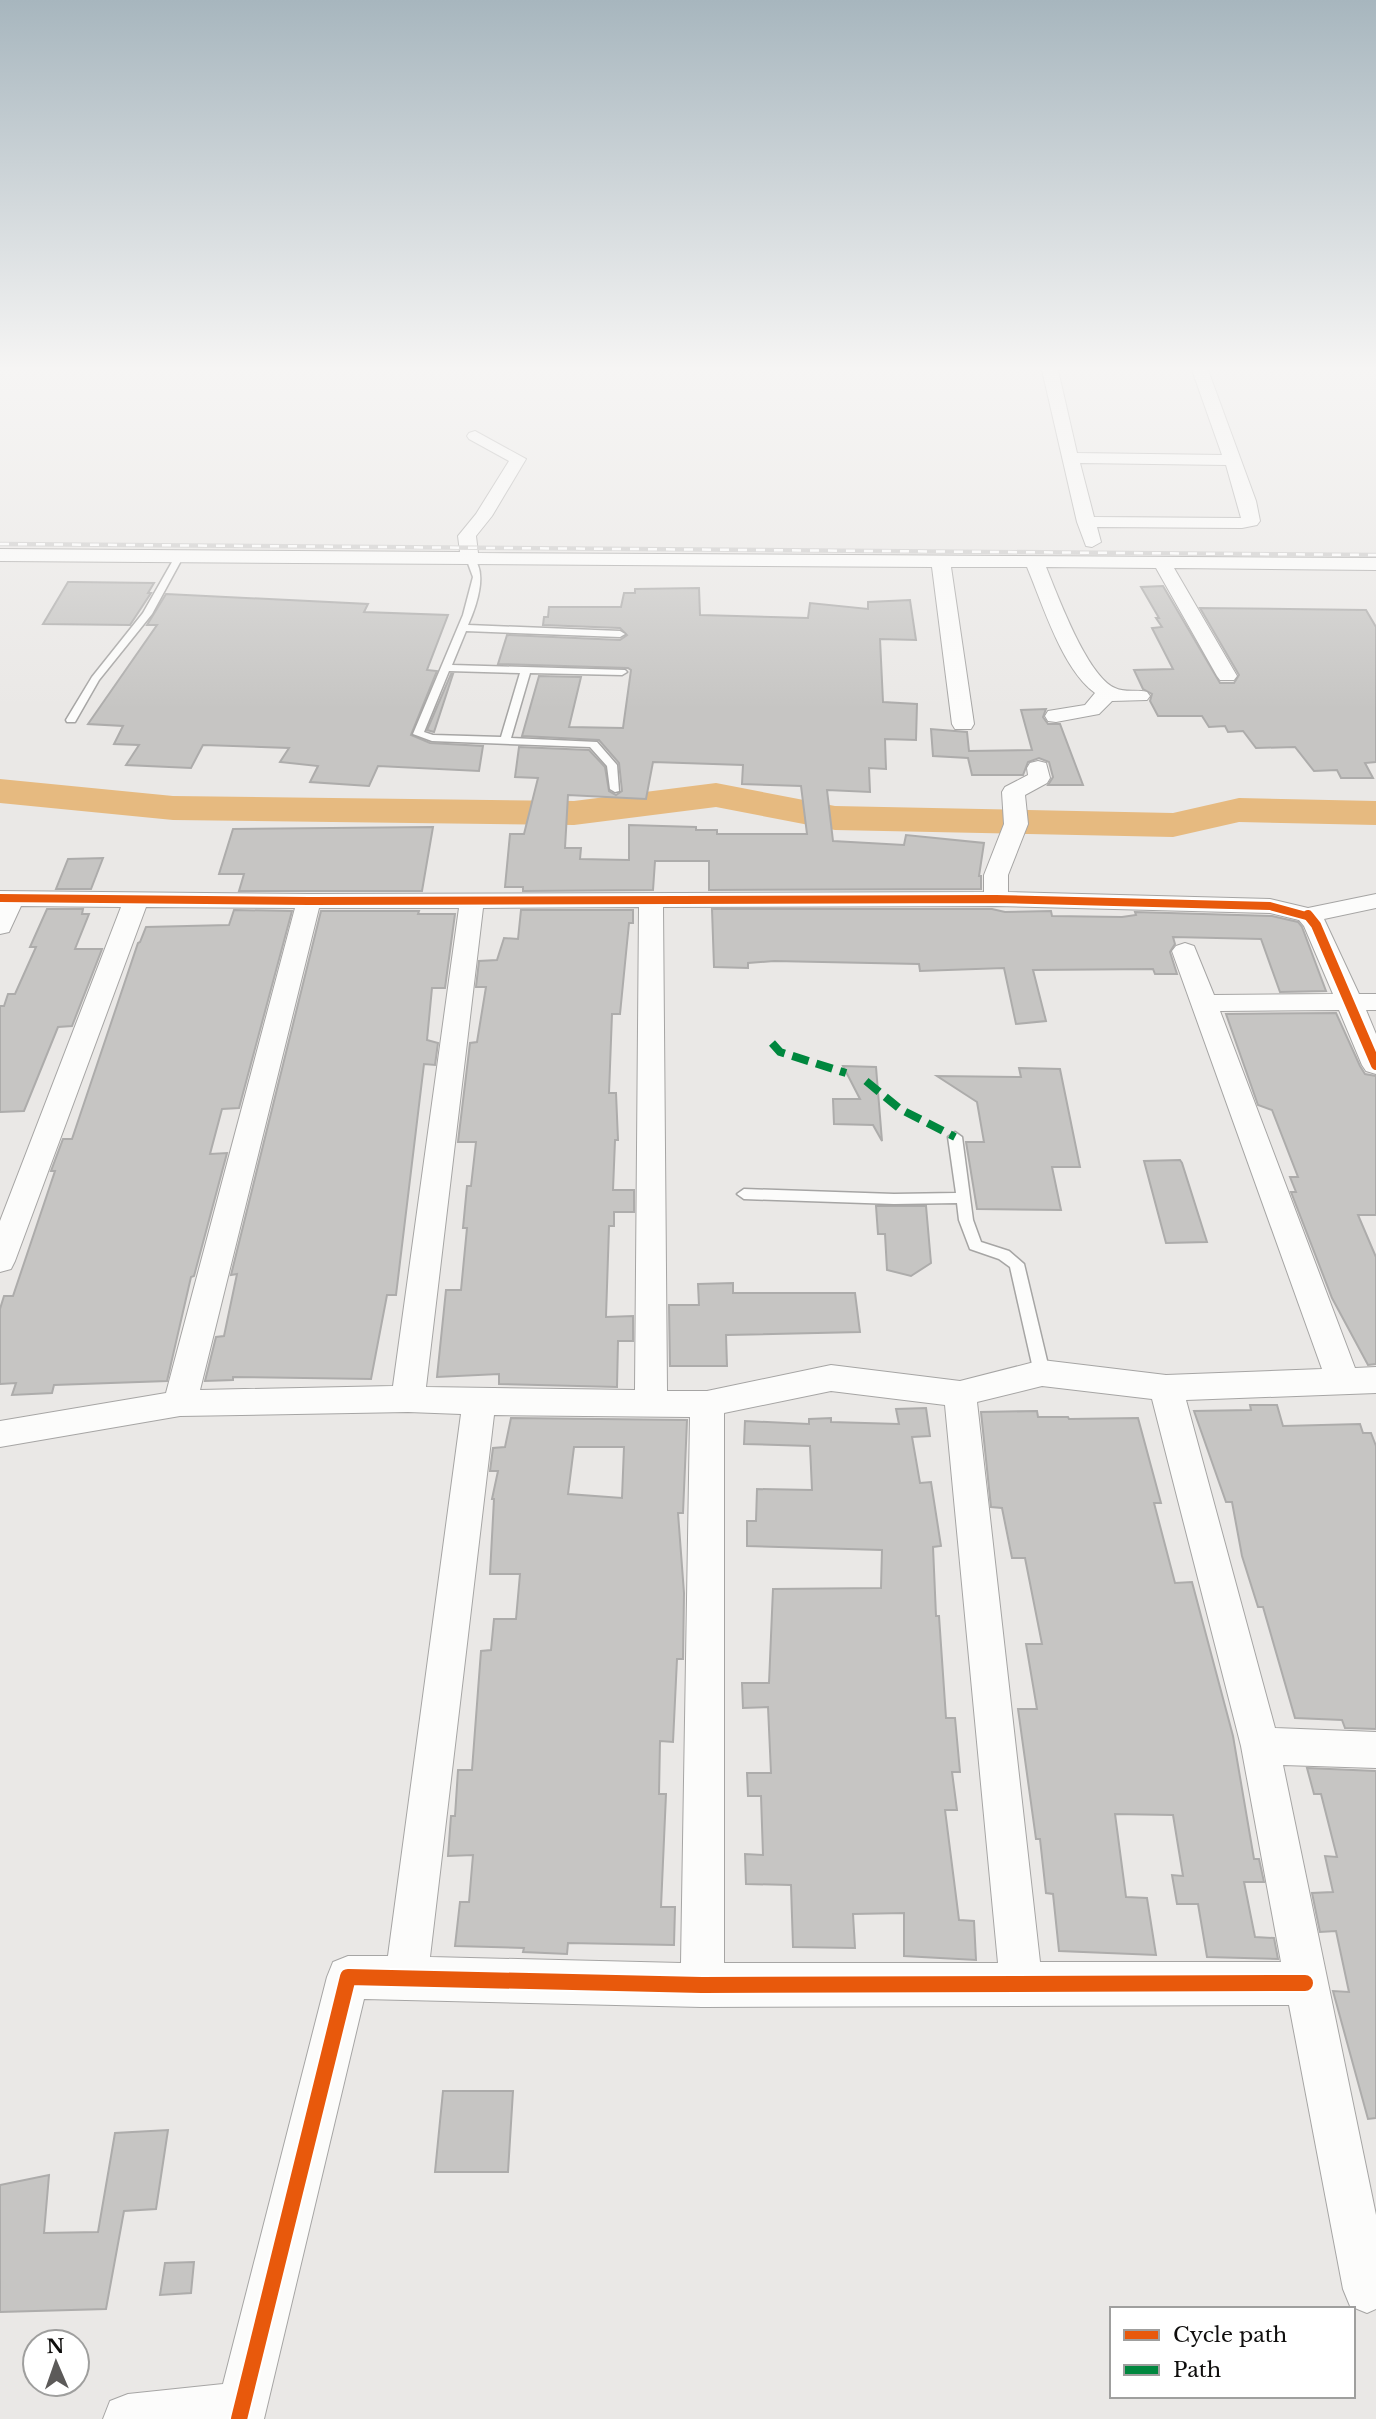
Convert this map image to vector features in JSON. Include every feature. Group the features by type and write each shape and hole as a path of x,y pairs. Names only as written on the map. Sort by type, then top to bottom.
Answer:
{"street":[{"path":"470,558 467,536 484,516 504,483"},
{"path":"1076,483 1098,562"},
{"path":"1086,522 1249,523 1252,518 1240,483"},
{"path":"0,555 1376,564"},
{"path":"941,561 963,724"},
{"path":"1034,562 1073,651 1107,693 1140,696"},
{"path":"1162,563 1227,676"},
{"path":"1056,716 1092,710 1107,693"},
{"path":"996,900 996,875 1016,824 1013,798 1015,789 1039,778 1038,768"},
{"path":"0,927 6,898 309,901 996,900 1270,906 1308,915 1376,901"},
{"path":"0,1261 136,900"},
{"path":"180,1403 309,901"},
{"path":"408,1399 472,901"},
{"path":"651,901 651,1403"},
{"path":"1308,915 1316,925 1376,1065"},
{"path":"0,1434 180,1403 408,1399 707,1404 831,1378 961,1394 1042,1373 1166,1388 1366,1385 1203,1003 1185,951"},
{"path":"1203,1003 1376,1002"},
{"path":"1166,1388 1260,1746 1367,2290"},
{"path":"961,1394 1021,1983"},
{"path":"406,1979 479,1402"},
{"path":"702,1986 707,1404"},
{"path":"1260,1746 1376,1750"},
{"path":"128,2419 240,2413 348,1978 702,1986 1305,1983"}],"lane":[{"path":"71,720 95,679 147,614 179,557"},
{"path":"470,558 477,577 462,628 418,734 432,738 593,744 612,765 615,789"},
{"path":"462,628 620,634"},
{"path":"444,668 622,672"},
{"path":"505,740 526,670"},
{"path":"955,1136 966,1220 975,1245 1004,1255 1017,1264 1042,1373"},
{"path":"744,1194 894,1199 964,1198"}],"building":[{"path":"68,582 154,583 148,593 151,593 130,625 43,624"},
{"path":"1163,586 1220,683 1234,683 1239,675 1200,608 1366,610 1376,627 1376,762 1365,763 1373,778 1341,778 1337,770 1314,771 1295,747 1256,748 1243,731 1228,732 1225,726 1209,727 1202,716 1158,716 1150,701 1152,694 1143,689 1134,670 1173,669 1152,628 1162,627 1156,618 1159,618 1141,587"},
{"path":"699,588 700,615 808,618 810,603 868,609 868,602 910,600 916,640 880,639 883,702 917,704 916,740 885,739 886,769 869,768 870,792 827,790 833,841 904,845 906,835 984,843 979,876 981,889 709,890 709,861 655,861 653,890 523,891 523,887 505,887 510,834 524,834 538,778 515,777 519,747 589,750 605,767 609,791 616,795 622,791 619,763 599,740 522,736 539,676 581,677 569,727 623,728 631,670 498,664 507,635 620,640 627,635 620,628 543,625 544,617 548,617 549,607 621,607 624,593 635,593 635,589","holes":["653,762 743,765 742,784 801,786 807,834 717,834 717,830 696,830 696,827 629,825 629,860 580,859 581,848 565,848 568,795 646,799"]},
{"path":"166,594 368,604 364,612 448,615 427,670 437,671 411,735 430,743 483,746 479,771 378,766 369,786 310,782 318,766 280,762 289,748 203,745 191,768 126,765 139,745 114,744 123,726 88,724 157,625 147,625"},
{"path":"451,674 434,732 427,730"},
{"path":"1046,709 1043,717 1048,724 1060,724 1083,785 1048,785 1053,777 1049,762 1039,758 1028,762 1023,775 972,775 968,758 933,756 931,729 967,732 969,751 1032,750 1021,710"},
{"path":"433,827 422,891 239,891 244,874 219,874 233,829"},
{"path":"103,858 91,889 56,889 68,859"},
{"path":"47,909 83,909 82,914 89,914 75,949 102,949 72,1026 58,1027 24,1111 0,1112 0,1006 4,1006 8,994 15,994 36,947 30,947"},
{"path":"712,909 992,909 1005,912 1051,911 1052,916 1122,917 1136,915 1135,912 1272,916 1298,922 1302,927 1326,991 1280,992 1261,939 1173,937 1175,944 1170,952 1177,974 1155,974 1153,969 1033,970 1046,1021 1016,1024 1004,968 920,971 919,964 774,961 748,963 748,968 714,967"},
{"path":"234,910 292,911 239,1108 222,1109 210,1154 227,1153 194,1276 191,1277 167,1381 54,1385 52,1393 12,1395 16,1383 0,1384 0,1309 4,1296 13,1296 55,1171 51,1171 63,1139 72,1139 138,943 146,927 229,925"},
{"path":"521,910 633,910 633,923 629,923 620,1014 612,1014 609,1093 616,1093 618,1140 615,1140 613,1190 634,1190 634,1212 614,1212 614,1226 609,1226 606,1317 633,1316 633,1341 618,1341 617,1387 499,1384 499,1374 437,1377 446,1290 461,1290 467,1228 463,1228 467,1186 471,1186 476,1142 458,1142 470,1043 477,1042 486,987 476,987 479,961 497,960 504,938 518,939"},
{"path":"321,911 419,911 418,914 455,914 445,988 432,988 427,1040 438,1043 435,1065 424,1064 396,1295 387,1295 371,1379 233,1377 233,1380 205,1381 216,1337 224,1336 237,1274 231,1275"},
{"path":"1336,1013 1365,1074 1376,1076 1376,1215 1358,1215 1376,1257 1376,1364 1368,1365 1332,1298 1291,1192 1296,1192 1290,1177 1298,1177 1272,1110 1258,1105 1226,1014"},
{"path":"843,1066 876,1067 882,1141 873,1125 834,1124 833,1099 860,1099"},
{"path":"1019,1068 1060,1069 1080,1167 1052,1167 1061,1210 977,1209 966,1142 984,1142 977,1102 937,1076 1021,1077"},
{"path":"1180,1160 1207,1242 1166,1243 1144,1161"},
{"path":"876,1206 926,1206 931,1263 911,1276 887,1270 885,1234 878,1234"},
{"path":"733,1283 733,1293 855,1293 860,1332 726,1335 727,1366 670,1366 669,1305 699,1305 698,1284"},
{"path":"1250,1405 1277,1405 1283,1426 1360,1424 1363,1433 1371,1433 1376,1446 1376,1729 1345,1728 1342,1720 1295,1718 1263,1607 1258,1607 1242,1556 1232,1502 1226,1502 1194,1411 1251,1410"},
{"path":"926,1408 930,1436 912,1437 920,1483 931,1482 941,1546 933,1547 936,1616 939,1616 946,1718 955,1718 960,1772 952,1772 957,1810 945,1810 959,1920 974,1921 976,1960 904,1956 904,1913 853,1914 855,1948 793,1947 791,1885 746,1884 745,1854 763,1855 761,1796 748,1796 747,1773 771,1773 768,1707 743,1708 742,1683 769,1683 773,1589 881,1588 882,1550 747,1546 747,1521 756,1521 757,1489 812,1490 810,1446 744,1444 745,1421 809,1424 809,1419 831,1418 831,1422 899,1424 896,1409"},
{"path":"1037,1411 1038,1417 1138,1418 1161,1503 1154,1503 1175,1583 1192,1582 1233,1736 1254,1859 1259,1859 1264,1882 1244,1882 1255,1937 1274,1938 1278,1959 1207,1957 1198,1904 1177,1904 1172,1875 1183,1876 1173,1815 1115,1814 1126,1897 1147,1898 1156,1955 1059,1951 1053,1894 1046,1893 1040,1839 1036,1839 1018,1709 1037,1709 1026,1644 1042,1644 1025,1558 1012,1558 1002,1508 991,1507 981,1412"},
{"path":"511,1418 687,1420 683,1513 678,1513 684,1593 683,1659 677,1659 673,1742 660,1741 659,1794 666,1794 661,1907 675,1907 674,1945 568,1943 567,1954 523,1952 524,1948 455,1946 460,1902 469,1902 473,1855 448,1856 451,1816 455,1816 458,1770 472,1770 481,1651 491,1650 494,1619 516,1619 520,1574 490,1574 492,1499 498,1471 490,1471 493,1448 505,1447","holes":["574,1447 624,1447 622,1498 568,1494"]},
{"path":"1307,1768 1376,1771 1376,2118 1368,2119 1333,1991 1349,1992 1336,1931 1320,1932 1312,1893 1333,1892 1325,1856 1337,1857 1321,1794 1314,1794"},
{"path":"443,2091 513,2091 508,2172 435,2172"},
{"path":"168,2130 156,2209 124,2211 106,2309 0,2312 0,2185 49,2175 44,2233 98,2232 115,2133"},
{"path":"194,2262 191,2293 160,2295 165,2263"}],"waterway":[{"path":"0,791 173,808 574,813 716,795 835,818 1173,825 1239,810 1376,813"}],"railway":[{"path":"0,544 1376,555"}],"marked path":[{"path":"772,1043 780,1052 846,1073"},
{"path":"866,1081 900,1109 955,1137"}],"cycle path":[{"path":"0,898 309,901 996,899 1270,906 1308,915 1316,925 1376,1065"},
{"path":"239,2419 348,1977 702,1985 1305,1983"}]}
